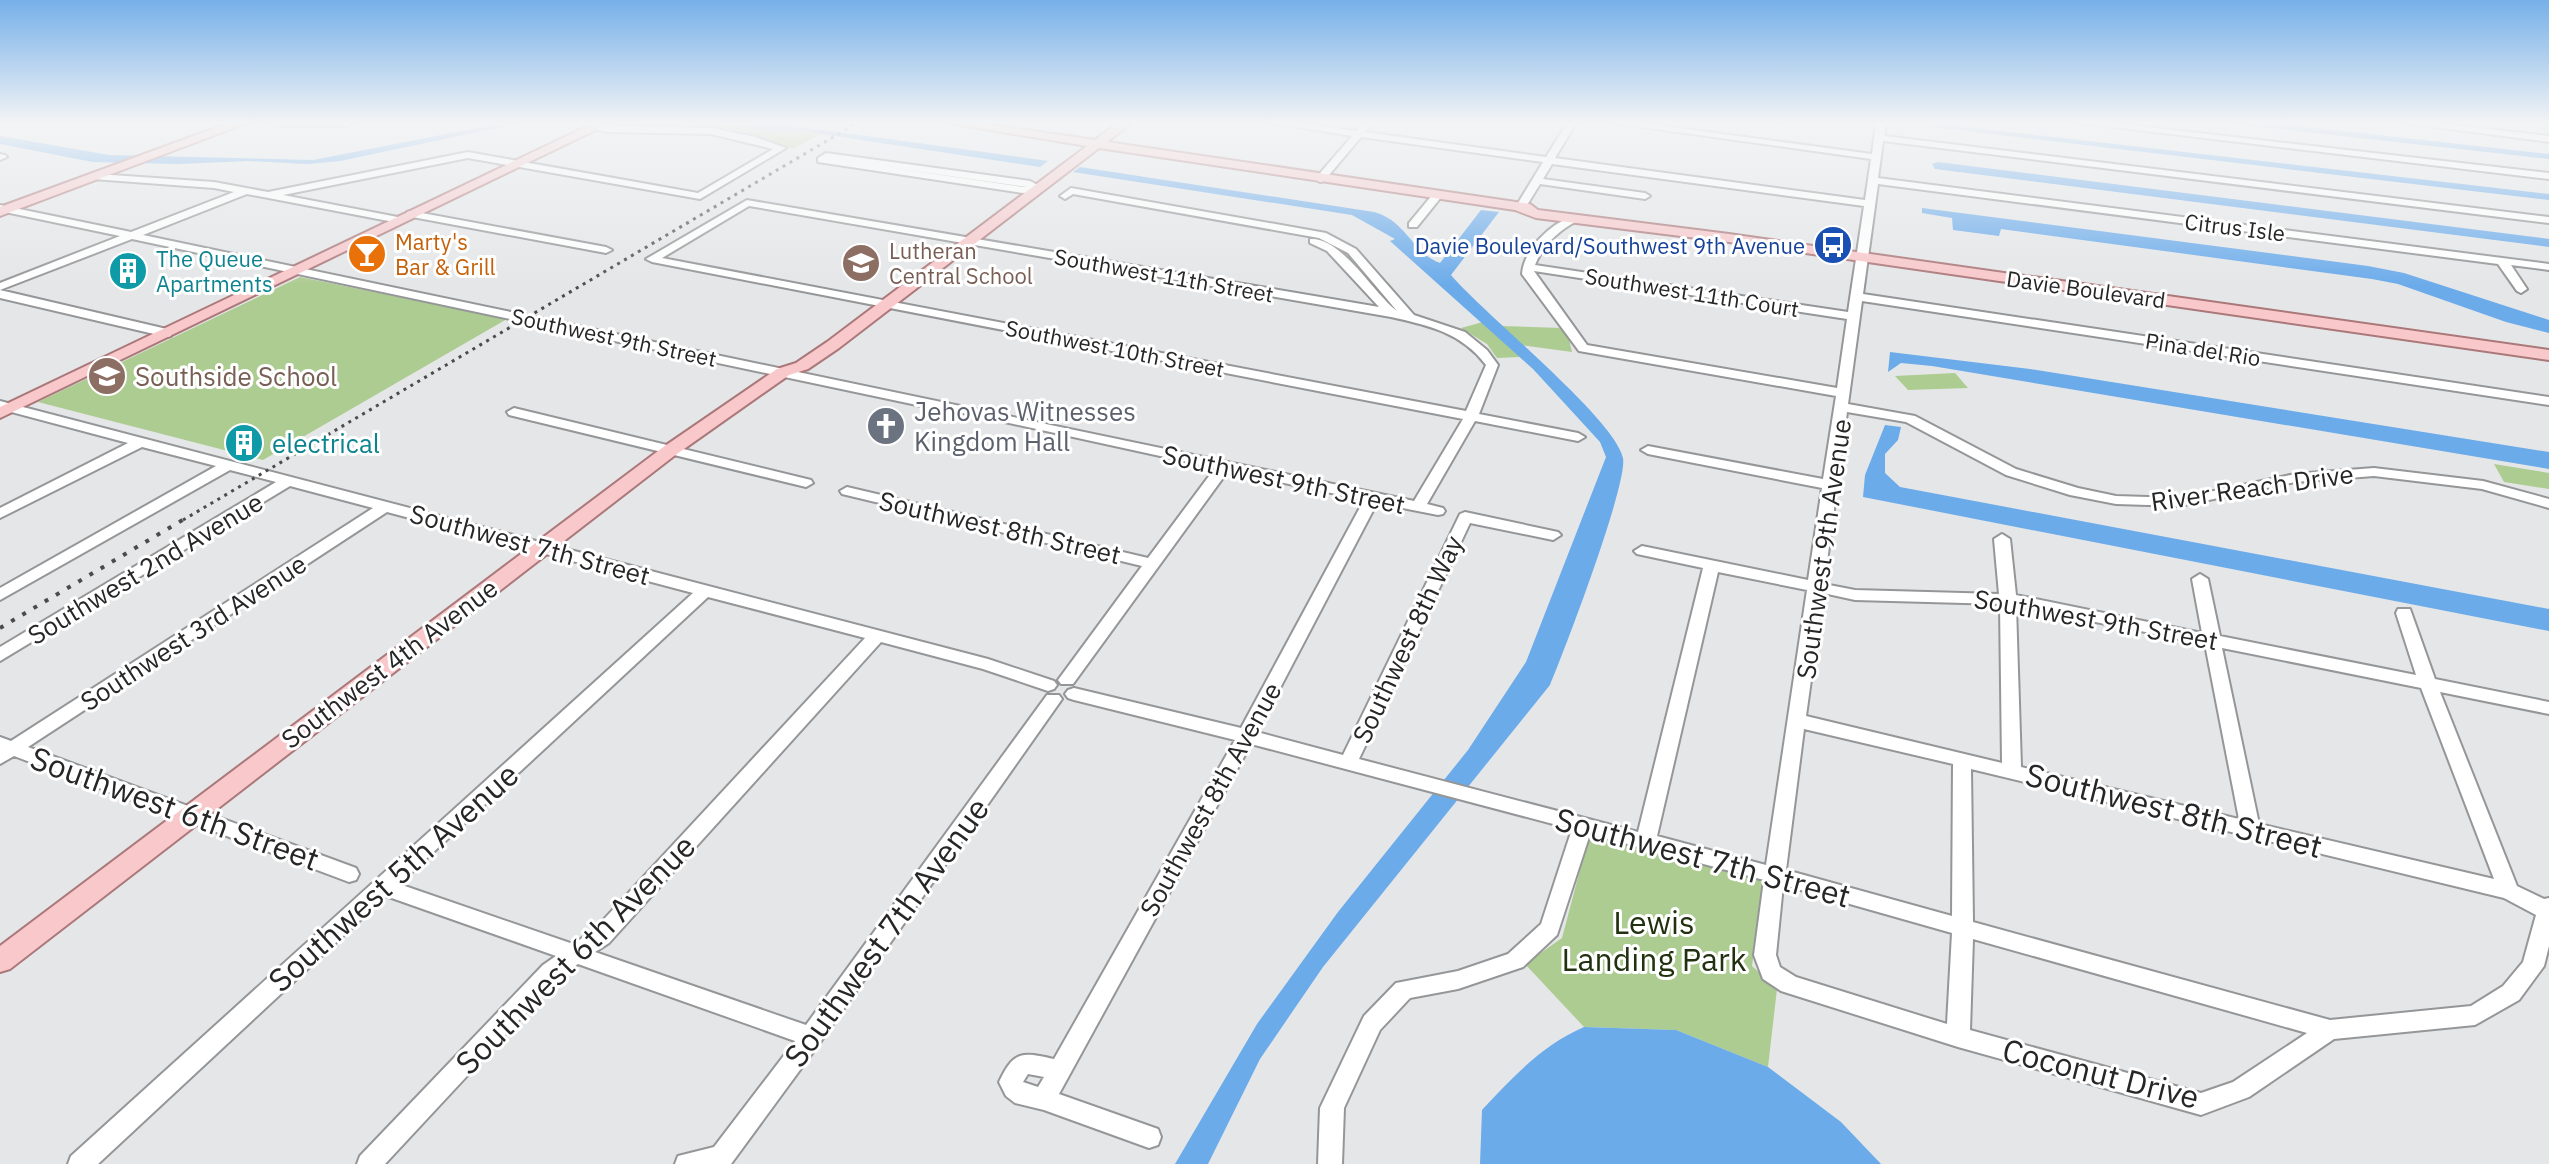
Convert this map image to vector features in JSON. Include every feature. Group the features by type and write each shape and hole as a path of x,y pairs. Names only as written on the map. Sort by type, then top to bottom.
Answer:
{"main road":[{"path":"2,210 96,177"},
{"path":"4,408 490,177"},
{"name":"Southwest 4th Avenue","path":"0,961 668,452 783,372 787,364 880,303 1046,177"},
{"name":"Davie Boulevard","path":"1309,177 1623,223"},
{"name":"Davie Boulevard","path":"1520,208 1573,219 1623,223 2549,355"}],"street":[{"path":"130,177 196,183 606,250"},
{"path":"268,195 351,177"},
{"path":"599,177 700,196 732,177"},
{"path":"953,177 1031,188"},
{"path":"963,177 1031,188"},
{"path":"1520,208 1540,177"},
{"path":"1676,177 1869,204"},
{"path":"2201,177 2549,220"},
{"name":"Southwest 9th Avenue","path":"1771,973 1765,955 1775,875 1873,180"},
{"name":"Citrus Isle","path":"1873,180 2549,267"},
{"path":"1538,181 1645,196"},
{"path":"0,287 246,191"},
{"path":"1068,193 1322,235 1345,246 1409,317"},
{"path":"1413,225 1437,196"},
{"name":"Southwest 11th Street","path":"652,259 747,203 1391,313"},
{"name":"Southwest 9th Street","path":"2,210 1438,511"},
{"path":"1573,219 1557,227 1528,267 1531,281 1583,348 1842,404"},
{"path":"1270,228 1331,249 1391,313 1443,326 1469,337 1483,350 1492,365 1471,416 1418,507"},
{"name":"Southwest 10th Street","path":"652,259 1578,437"},
{"path":"2502,261 2521,289"},
{"name":"Southwest 11th Court","path":"1528,267 1855,317"},
{"path":"0,294 167,333"},
{"name":"Pina del Rio","path":"1857,297 2549,401"},
{"name":"River Reach Drive","path":"1842,404 1921,424 2011,472 2075,492 2116,500 2180,502 2295,478 2374,472 2483,485 2549,504"},
{"name":"Southwest 7th Street","path":"4,408 230,464 988,665 1060,689 1646,840 2330,1030"},
{"path":"514,412 668,452 806,483"},
{"path":"0,514 142,441"},
{"path":"1648,450 1830,485"},
{"path":"0,595 230,464"},
{"name":"Southwest 7th Avenue","path":"719,1160 1224,466"},
{"name":"Southwest 2nd Avenue","path":"0,655 290,480"},
{"name":"Southwest 8th Street","path":"847,491 1152,564"},
{"name":"Southwest 8th Avenue","path":"1044,1099 1246,736 1373,497"},
{"name":"Southwest 3rd Avenue","path":"5,750 386,506"},
{"name":"Southwest 8th Way","path":"1349,761 1465,517 1553,535"},
{"path":"2002,539 2008,599 2012,771"},
{"name":"Southwest 9th Street","path":"1642,551 1855,595 2008,599 2549,708"},
{"path":"1646,840 1712,565"},
{"path":"2200,579 2250,827"},
{"name":"Southwest 5th Avenue","path":"80,1164 706,590"},
{"path":"2404,613 2428,684 2509,891"},
{"name":"Southwest 6th Avenue","path":"369,1164 551,971 601,937 877,636"},
{"name":"Southwest 8th Street","path":"1799,721 2509,891 2547,908"},
{"name":"Southwest 6th Street","path":"5,750 191,814 349,874"},
{"path":"1958,1037 1963,928 1962,759"},
{"path":"1330,1164 1332,1108 1372,1023 1404,990 1458,980 1515,961 1550,929 1583,825"},
{"path":"384,887 811,1037"},
{"name":"Coconut Drive","path":"1771,973 1789,984 1958,1037 2201,1104 2241,1090 2330,1030 2475,1015 2511,993 2533,966 2547,908"},
{"path":"1060,1071 1026,1063 1013,1075 1011,1082 1018,1093 1044,1099 1149,1137"},
{"path":"687,1164 719,1160"}],"green space":[{"path":"300,277 507,319 263,460 38,402"},
{"path":"1483,322 1520,357 1497,358 1487,344 1461,328"},
{"path":"1502,326 1562,328 1572,352 1521,345"},
{"path":"1955,373 1968,388 1908,390 1895,376"},
{"path":"2494,464 2549,473 2549,489 2504,482"},
{"name":"Lewis Landing Park","path":"1590,832 1764,878 1752,966 1777,989 1768,1067 1676,1030 1584,1027 1525,964 1562,938"}],"water":[{"path":"1108,177 1147,177 1374,212 1394,222 1423,252 1440,263 1481,210 1499,212 1451,275 1597,418 1615,441 1623,458 1622,474 1606,533 1550,685 1323,967 1260,1059 1208,1164 1175,1164 1257,1024 1338,912 1468,750 1526,662 1606,457 1600,442 1533,369 1390,241 1395,239 1352,215"},
{"path":"2000,177 2060,177 2549,239 2549,247"},
{"path":"2357,177 2404,177 2549,194 2549,200"},
{"path":"1922,208 2404,273 2549,320 2549,333 2506,322 2398,284 2001,229 1999,236 1953,230 1952,218 1922,213"},
{"path":"1890,352 2030,369 2549,452 2549,469 1932,366 1901,363 1888,372"},
{"path":"1885,425 1901,427 1898,440 1885,454 1885,473 1900,487 2549,609 2549,631 1863,497 1865,475"},
{"path":"1584,1027 1676,1030 1768,1067 1841,1122 1881,1164 1480,1164 1482,1110 1541,1053"}],"railway":[{"path":"183,520 765,177"},
{"path":"0,628 186,518"}],"place":[{"name":"Davie Boulevard/Southwest 9th Avenue","path":"1833,245"},
{"name":"Marty's Bar & Grill","path":"367,254"},
{"name":"Lutheran Central School","path":"861,263"},
{"name":"The Queue Apartments","path":"128,271"},
{"name":"Southside School","path":"107,376"},
{"name":"Jehovas Witnesses Kingdom Hall","path":"886,426"},
{"name":"electrical","path":"244,443"}]}
